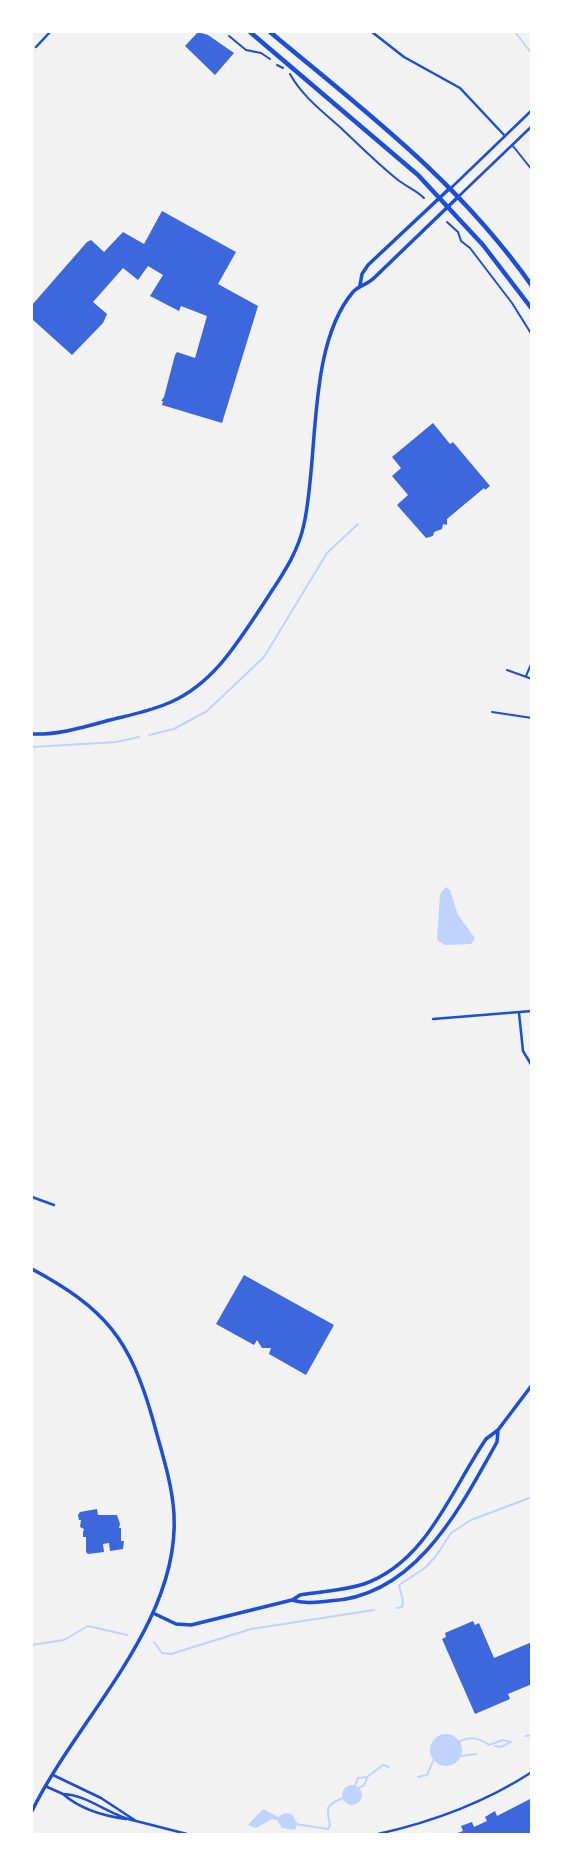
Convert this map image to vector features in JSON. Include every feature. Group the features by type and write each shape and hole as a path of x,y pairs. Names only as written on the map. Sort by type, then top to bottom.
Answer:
{"main road":[{"path":"250,32 403,160 483,244 531,309"},
{"path":"270,32 420,158 451,188 493,233 531,286"}],"street":[{"path":"36,47 50,32"},
{"path":"372,32 404,57 460,88 505,136"},
{"path":"360,285 362,274 368,265 531,110"},
{"path":"32,734 76,729 163,706 202,683 227,657 285,570 299,541 305,520 327,346 341,309 360,285 374,278 531,126"},
{"path":"433,1019 531,1012"},
{"path":"519,1013 523,1051 531,1066"},
{"path":"32,1197 54,1205"},
{"path":"32,1269 71,1291 99,1314 122,1343 140,1377 163,1458 174,1513 169,1567 153,1614 51,1774 32,1811"},
{"path":"153,1614 176,1624 191,1625 292,1600 304,1594 366,1584 391,1570 411,1553 434,1524 485,1439 498,1430 531,1385"},
{"path":"292,1600 305,1602 357,1598 377,1590 411,1567 443,1532 497,1441 498,1430"},
{"path":"378,1835 452,1813 497,1793 531,1772"},
{"path":"51,1774 101,1798 136,1821"},
{"path":"45,1786 94,1812 187,1835"}],"lane":[{"path":"512,145 531,170"},
{"path":"526,677 531,662"},
{"path":"508,670 531,679"},
{"path":"492,712 531,718"}],"path":[{"path":"229,36 246,50 261,52 270,59"},
{"path":"277,65 289,74 296,87 355,144 424,198"},
{"path":"447,222 458,232 461,241 470,248 512,303 531,335"}],"water":[{"path":"446,887 450,890 458,915 475,938 471,944 445,945 437,940 440,894"},
{"path":"446,1734 458,1738 462,1750 458,1762 446,1766 434,1762 430,1750 434,1738"},
{"path":"352,1785 359,1788 362,1795 359,1802 352,1805 345,1802 342,1795 345,1788"},
{"path":"263,1809 278,1817 285,1813 292,1814 297,1823 295,1830 282,1828 277,1820 272,1819 256,1828 248,1825"}],"building":[{"path":"198,32 208,35 234,53 215,75 185,46"},
{"path":"162,211 236,252 218,284 258,306 222,423 162,405 175,355 177,352 195,358 207,316 181,306 179,311 150,296 163,275 148,266 138,280 123,268 93,302 107,314 103,323 72,355 32,319 32,305 87,242 91,240 104,252 123,232 144,244"},
{"path":"433,423 490,486 447,519 447,525 443,524 442,529 426,538 397,505 408,495 392,476 401,468 392,457"},
{"path":"244,1275 334,1325 306,1375 269,1354 271,1348 262,1348 257,1340 254,1345 216,1324"},
{"path":"97,1509 98,1515 117,1515 121,1541 124,1541 123,1549 110,1551 109,1543 103,1544 104,1552 86,1552 86,1537 83,1537 84,1529 80,1527 81,1520 78,1515 80,1512"},
{"path":"473,1621 475,1625 479,1623 494,1658 532,1642 532,1684 508,1694 510,1699 475,1714 442,1639 446,1637 445,1633"},
{"path":"532,1798 532,1834 454,1834 463,1831 461,1826 472,1822 474,1827 487,1821 485,1817 495,1811 497,1816"}],"waterway":[{"path":"515,32 532,54"},
{"path":"149,735 174,729 207,711 264,657 327,553 358,524"},
{"path":"32,747 116,742 139,737"},
{"path":"397,1608 402,1607 403,1601 399,1585 425,1568 451,1533 471,1520 532,1497"},
{"path":"154,1642 162,1653 171,1654 251,1629 374,1610"},
{"path":"32,1645 64,1640 88,1626 127,1635"},
{"path":"526,1736 532,1735"},
{"path":"457,1743 473,1738 489,1745 503,1740 511,1742"},
{"path":"495,1746 501,1747 509,1743"},
{"path":"461,1756 476,1754"},
{"path":"418,1777 427,1775 433,1761"},
{"path":"354,1788 358,1778 367,1777 383,1765 389,1767"},
{"path":"357,1789 364,1785 367,1778"},
{"path":"295,1824 328,1829 330,1805 343,1798"}]}
